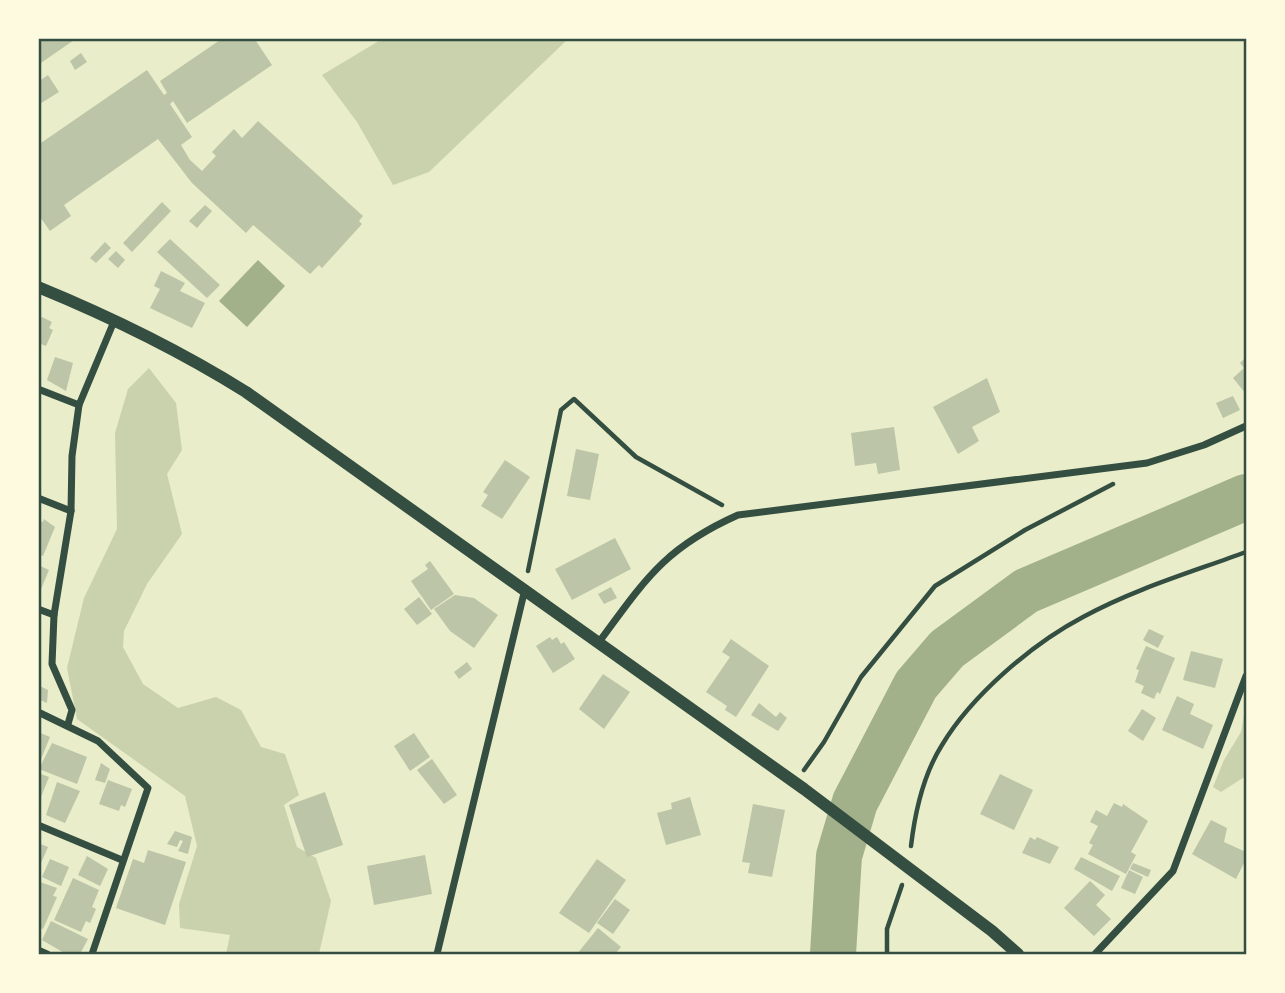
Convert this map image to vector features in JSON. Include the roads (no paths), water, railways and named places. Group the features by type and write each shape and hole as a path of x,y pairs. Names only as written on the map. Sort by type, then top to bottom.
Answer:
{"street":[{"path":"38,287 115,318 183,352 246,391 799,786 992,931 1018,954"},
{"path":"68,724 72,709 52,664 54,615 71,511 72,456 79,405 115,318"},
{"path":"38,389 79,405"},
{"path":"599,642 649,574 679,546 738,515 1146,463 1204,445 1247,426"},
{"path":"38,498 71,511"},
{"path":"437,954 525,588"},
{"path":"38,609 54,615"},
{"path":"1095,954 1148,901 1173,871 1247,677"},
{"path":"38,712 68,724 98,741 148,788 92,954"},
{"path":"38,825 122,860"},
{"path":"38,950 47,954"}],"waterway":[{"path":"833,954 839,856 855,802 916,685 947,649 1026,591 1246,497"}]}
